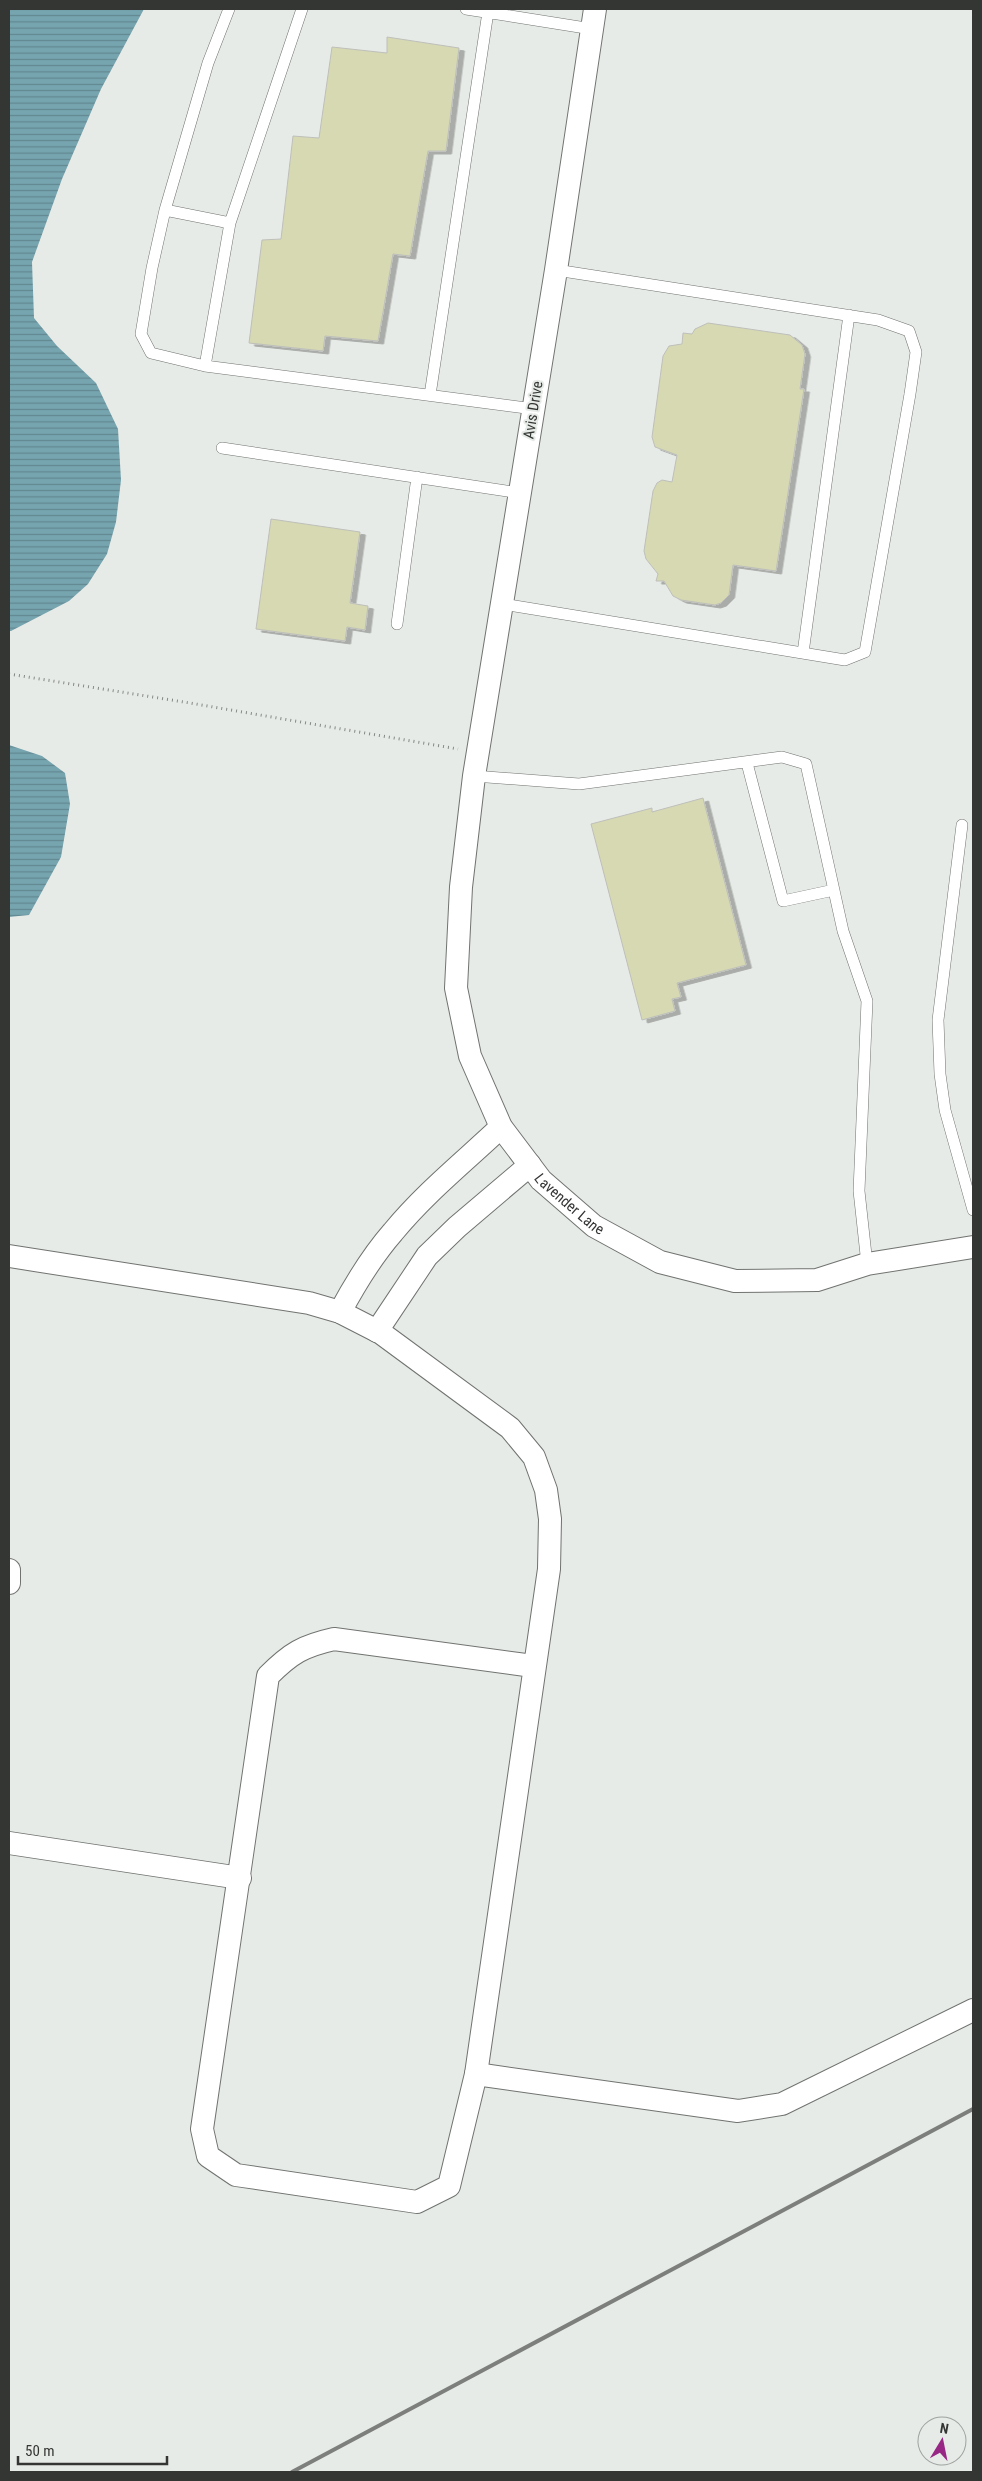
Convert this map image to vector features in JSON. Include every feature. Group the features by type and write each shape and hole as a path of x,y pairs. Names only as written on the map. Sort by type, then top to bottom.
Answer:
{"street":[{"name":"Avis Drive","path":"471,811 474,776 534,409 594,19"},
{"name":"Lavender Lane","path":"471,811 460,887 456,988 470,1056 501,1127 541,1180 594,1226 660,1262 735,1281 816,1280 867,1264 973,1247"},
{"path":"340,1312 356,1282 393,1232 427,1196 501,1127"},
{"path":"377,1330 427,1256 457,1226 530,1165"},
{"path":"9,1256 309,1303 340,1312 377,1330 510,1428 534,1457 546,1490 550,1519 549,1569 533,1666 476,2074 449,2186 416,2202 236,2175 208,2156 202,2129 268,1676 286,1659 310,1644 334,1639 533,1666"},
{"path":"9,1570 9,1583"},
{"path":"9,1843 240,1878"},
{"path":"476,2074 738,2111 758,2110 782,2104 973,2010"}],"lane":[{"path":"229,9 208,63 165,210 152,268 141,334 151,353 205,366 534,409"},
{"path":"205,366 230,222 302,9"},
{"path":"466,9 594,19"},
{"path":"430,395 488,12"},
{"path":"165,210 230,222"},
{"path":"502,604 845,660 865,652 916,352 909,331 878,320 556,270"},
{"path":"803,653 849,315"},
{"path":"222,448 520,493"},
{"path":"397,624 418,478"},
{"path":"474,776 579,784 782,757 806,764 843,931 867,1001 859,1191 867,1264"},
{"path":"748,763 783,901 834,890"},
{"path":"962,825 938,1020 940,1074 945,1110 973,1210"}],"path":[{"path":"9,674 190,702 478,752"}],"water":[{"path":"9,9 144,9 101,89 62,179 32,262 34,318 57,346 96,383 118,429 121,480 116,522 107,554 88,584 69,601 11,631 9,631"},
{"path":"9,745 42,756 65,773 70,804 61,857 29,915 9,917"}],"building":[{"path":"387,37 459,48 446,151 428,151 410,256 393,254 378,341 325,336 323,351 249,343 262,240 281,239 293,136 319,138 332,47 387,53"},
{"path":"708,323 790,335 802,345 805,354 800,389 804,389 776,571 733,565 729,595 721,603 715,605 681,600 673,596 664,581 656,581 658,574 646,559 644,551 653,491 657,483 662,480 672,482 677,455 655,447 652,437 663,356 669,346 682,344 683,333 692,334 695,329"},
{"path":"271,519 360,532 350,603 368,606 365,630 347,627 345,641 256,629"},
{"path":"703,798 746,965 677,983 681,997 672,999 675,1011 642,1020 591,824 652,808 652,812"}],"railway":[{"path":"292,2472 973,2109"}]}
